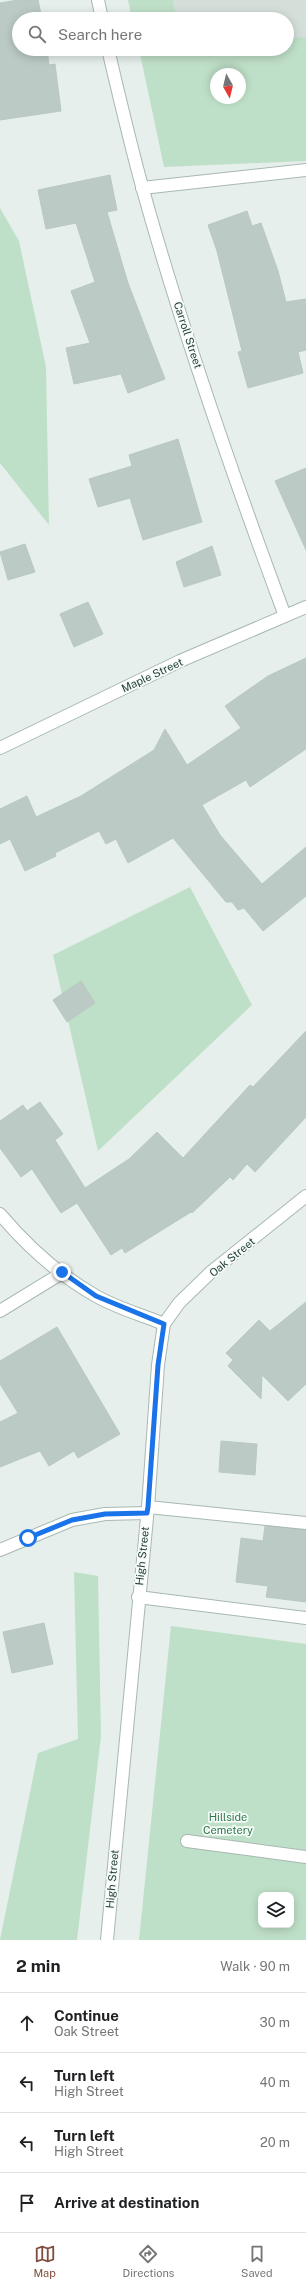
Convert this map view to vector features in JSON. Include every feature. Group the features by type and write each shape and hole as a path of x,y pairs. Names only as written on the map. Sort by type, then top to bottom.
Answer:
{"street":[{"path":"98,0 101,12"},
{"name":"Carroll Street","path":"110,56 142,188 165,268 231,468 285,616"},
{"path":"142,188 306,170"},
{"name":"Maple Street","path":"0,748 180,661 306,607"},
{"name":"Oak Street","path":"164,1324 179,1303 211,1272 306,1196"},
{"path":"0,1214 28,1246 96,1296 164,1324"},
{"path":"0,1311 62,1272"},
{"name":"High Street","path":"107,1940 147,1510 158,1365 164,1324"},
{"path":"0,1550 72,1520 105,1514 147,1510 306,1523"},
{"path":"138,1597 306,1618"},
{"path":"187,1841 306,1857"}],"shaded area":[{"path":"145,0 306,0 306,74 246,74 246,68 210,68 210,72 172,56 294,56 294,12 148,12"}],"green space":[{"path":"128,0 173,0 175,12 131,12"},
{"path":"306,37 306,161 164,167 140,56 294,56 294,38"},
{"path":"0,208 19,241 46,367 49,525 0,463"},
{"path":"190,887 252,1005 98,1151 53,955"},
{"path":"74,1572 98,1576 101,1736 77,1940 0,1940 38,1753 78,1739"},
{"name":"Hillside Cemetery","path":"171,1626 306,1644 306,1940 139,1940"}],"building":[{"path":"18,0 38,0 41,12 12,12 12,56 48,56 49,65 55,64 61,111 0,120 0,3"},
{"path":"110,175 117,210 107,212 128,283 165,379 128,393 121,374 74,384 66,348 90,343 71,291 95,282 76,223 46,229 38,190"},
{"path":"247,211 252,226 261,223 278,271 286,302 306,299 306,350 298,352 303,373 248,388 238,352 242,351 217,251 208,225"},
{"path":"178,439 202,522 143,540 130,498 98,507 89,479 132,466 129,455"},
{"path":"306,468 306,550 275,481"},
{"path":"25,544 35,572 8,580 0,552"},
{"path":"212,546 221,575 184,587 176,562"},
{"path":"88,602 103,634 74,647 60,614"},
{"path":"306,658 306,749 250,787 246,780 202,805 220,835 262,884 306,847 306,896 263,931 244,908 238,910 232,902 226,902 173,838 128,863 116,839 106,844 99,831 55,853 56,856 25,871 10,839 0,844 0,809 27,796 36,817 81,796 154,750 165,729 187,765 241,728 225,706 268,676"},
{"path":"81,981 95,1003 67,1022 53,1000"},
{"path":"306,1031 306,1117 255,1172 247,1164 233,1180 230,1177 192,1213 191,1212 125,1253 122,1248 111,1255 77,1203 61,1213 32,1169 21,1177 0,1148 0,1121 23,1105 27,1111 40,1102 63,1134 55,1140 85,1188 129,1159 157,1132 183,1158 250,1085 253,1087"},
{"path":"306,1302 306,1384 288,1401 262,1375 261,1399 228,1366 233,1360 226,1353 259,1320 270,1331"},
{"path":"57,1327 120,1434 78,1458 74,1451 49,1466 40,1451 0,1467 0,1422 18,1413 0,1384 0,1361"},
{"path":"221,1441 257,1444 255,1475 219,1472"},
{"path":"265,1526 306,1530 306,1602 266,1597 268,1586 236,1582 241,1538 263,1541"},
{"path":"44,1623 53,1664 12,1673 3,1632"}],"route":[{"path":"28,1538 72,1520 105,1514 147,1513 148,1507 158,1365 164,1324 96,1296 62,1272"}]}
